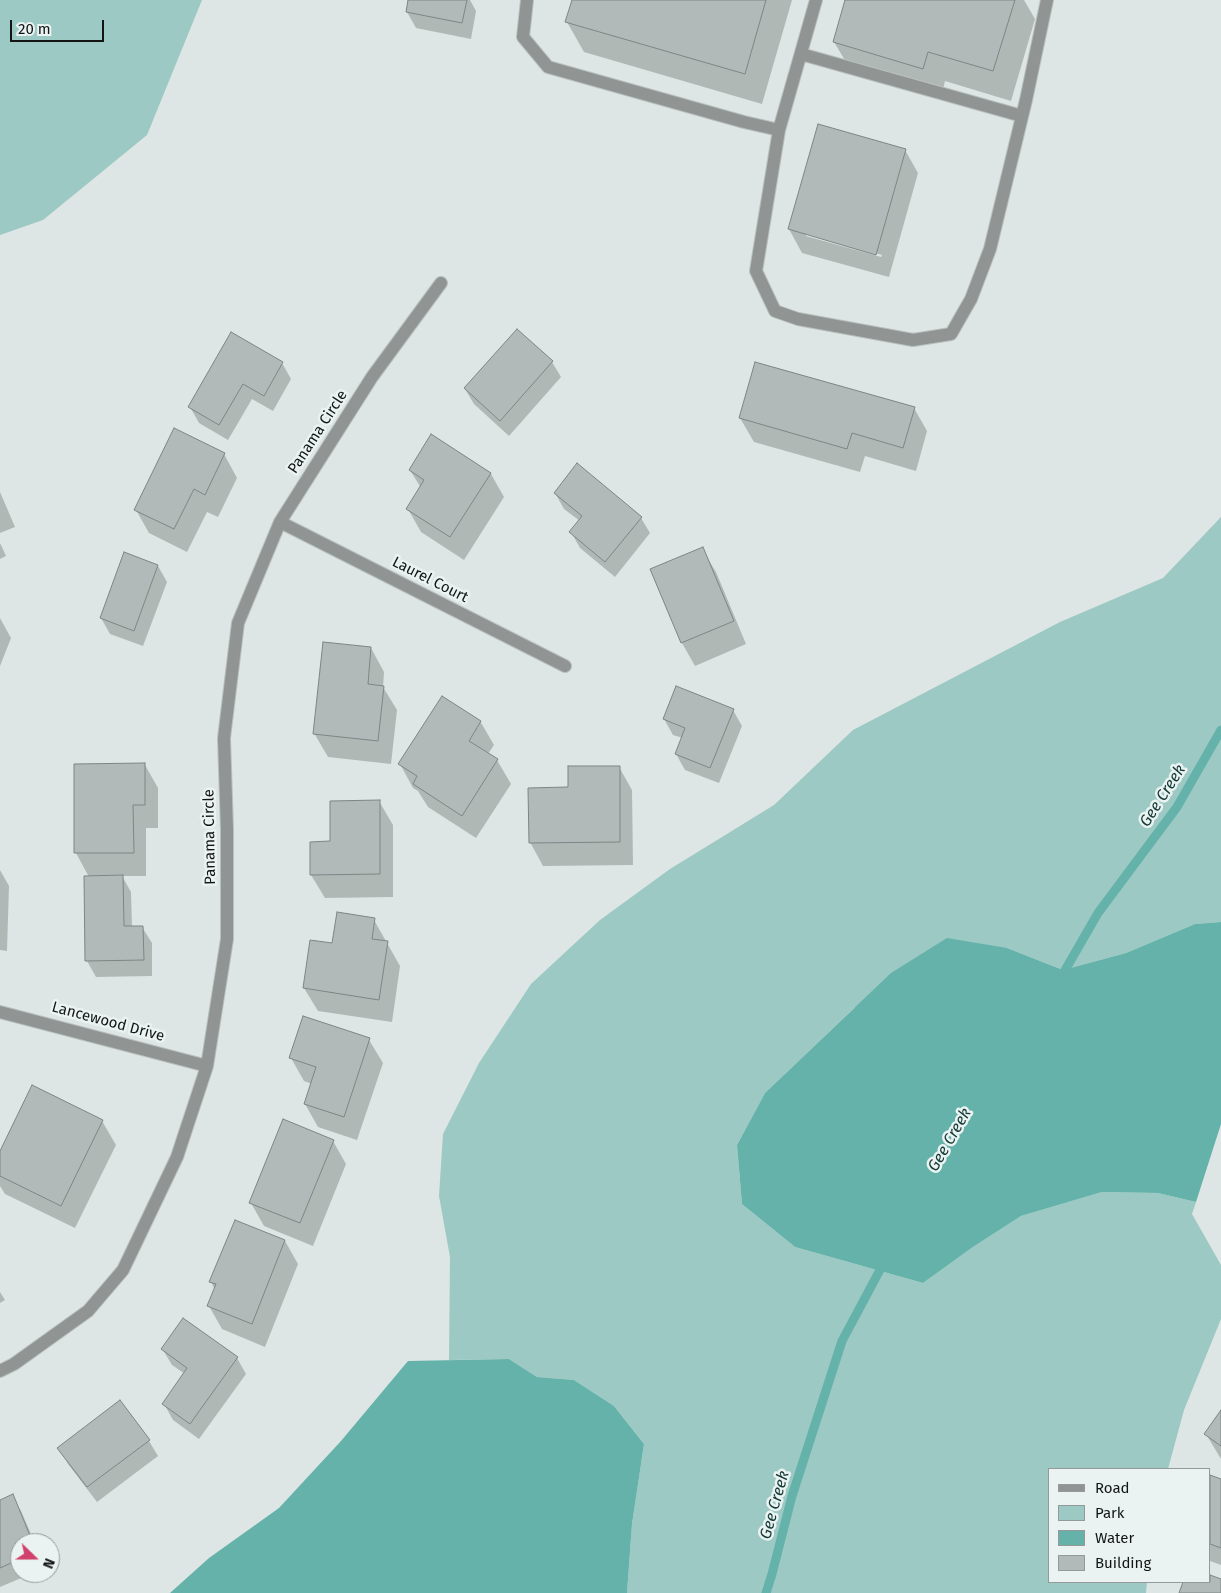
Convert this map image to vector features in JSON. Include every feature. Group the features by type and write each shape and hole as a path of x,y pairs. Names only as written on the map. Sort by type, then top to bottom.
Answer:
{"street":[{"path":"527,0 523,37 548,67 779,130"},
{"path":"816,0 779,130 756,271 776,310 798,320 913,340 951,334 971,299 990,249 1022,116 1047,0"},
{"path":"801,54 1022,116"},
{"name":"Panama Circle","path":"0,1371 14,1364 88,1311 123,1270 177,1156 207,1066 227,939 227,830 224,738 238,623 280,522 372,378 441,283"},
{"name":"Laurel Court","path":"280,522 565,666"},
{"name":"Lancewood Drive","path":"0,1012 207,1066"}],"green space":[{"path":"0,0 202,0 147,135 43,220 0,235"},
{"path":"1221,517 1221,922 1195,924 1126,953 1063,970 1007,948 854,1008 765,1093 737,1145 742,1204 795,1247 923,1283 1021,1216 1102,1192 1158,1193 1196,1202 1192,1214 1221,1265 1221,1319 1184,1410 1168,1468 1048,1468 1048,1583 1147,1583 1146,1593 627,1593 632,1524 644,1444 614,1406 574,1380 537,1377 509,1359 449,1360 450,1257 439,1196 443,1134 479,1063 531,984 600,920 670,869 774,805 853,730 1060,622 1163,578"}],"water":[{"path":"1221,922 1221,1124 1196,1202 1158,1193 1102,1192 1021,1216 923,1283 795,1247 742,1204 737,1145 765,1093 891,973 947,938 1007,948 1063,970 1126,953 1195,924"},
{"path":"509,1359 537,1377 574,1380 614,1406 644,1444 632,1524 627,1593 170,1593 209,1558 279,1508 341,1441 408,1361"}],"building":[{"path":"408,0 467,0 462,23 406,12"},
{"path":"572,0 766,0 745,74 565,22"},
{"path":"845,0 1015,0 993,71 928,52 923,69 833,42"},
{"path":"818,124 906,149 876,255 788,229"},
{"path":"517,329 553,361 500,421 464,388"},
{"path":"231,332 283,362 264,396 243,384 219,425 188,407"},
{"path":"755,362 915,407 903,448 852,433 847,449 739,418"},
{"path":"174,428 225,453 205,495 194,489 174,529 134,510"},
{"path":"431,434 491,473 450,537 406,509 424,480 409,470"},
{"path":"577,463 642,517 605,562 569,532 582,516 554,493"},
{"path":"703,547 734,621 681,643 650,569"},
{"path":"124,552 158,565 134,631 100,618"},
{"path":"323,642 371,647 368,684 384,686 378,741 313,734"},
{"path":"676,686 734,709 710,768 675,754 685,728 663,719"},
{"path":"442,696 481,721 469,741 498,759 462,816 413,784 417,776 398,764"},
{"path":"145,763 145,805 133,805 134,853 74,853 74,764"},
{"path":"568,766 620,766 620,842 529,843 528,788 568,787"},
{"path":"380,800 380,874 310,875 310,842 330,841 330,801"},
{"path":"123,875 124,926 143,926 144,960 85,961 84,876"},
{"path":"337,912 375,918 372,939 388,941 379,1000 303,988 310,940 332,943"},
{"path":"303,1016 370,1038 344,1117 304,1104 316,1067 289,1058"},
{"path":"32,1085 103,1120 61,1206 0,1176 0,1151"},
{"path":"283,1119 334,1140 300,1223 249,1203"},
{"path":"235,1220 285,1240 252,1324 207,1306 216,1284 209,1282"},
{"path":"183,1318 238,1357 190,1424 162,1404 187,1368 161,1349"},
{"path":"120,1400 150,1440 87,1487 57,1448"},
{"path":"1221,1410 1221,1446 1204,1434"},
{"path":"1211,1475 1221,1479 1221,1548 1211,1544"},
{"path":"13,1494 29,1533 10,1533 10,1564 0,1568 0,1500"},
{"path":"1211,1575 1221,1579 1221,1593 1179,1593 1183,1583 1211,1583"}],"waterway":[{"name":"Gee Creek","path":"1060,979 1098,913 1177,807 1221,730"},
{"name":"Gee Creek","path":"766,1593 792,1496 842,1341 885,1262"}]}
